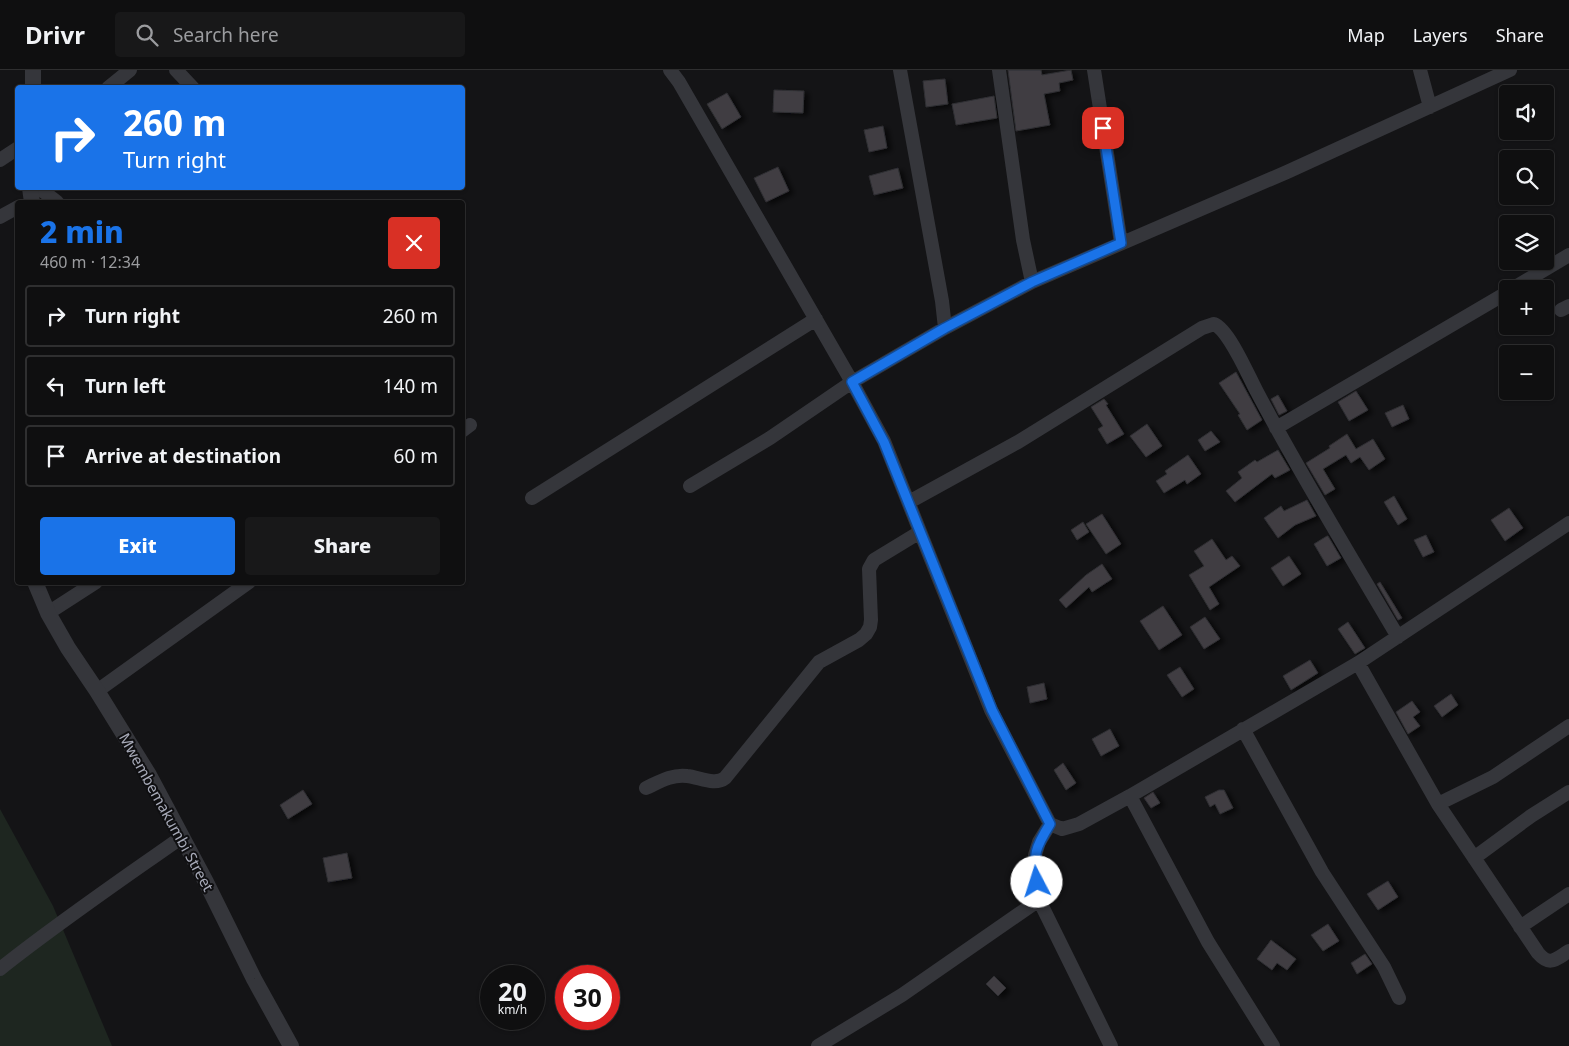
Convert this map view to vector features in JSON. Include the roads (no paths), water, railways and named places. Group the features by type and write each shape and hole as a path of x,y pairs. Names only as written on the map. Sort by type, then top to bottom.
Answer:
{"street":[{"path":"33,70 33,85"},
{"path":"112,85 130,70"},
{"path":"176,70 189,85"},
{"path":"670,70 679,82 816,319 884,442 992,710 1050,824 1062,829 1079,824 1130,796 1358,663 1569,523"},
{"path":"900,70 942,301 945,328"},
{"path":"999,70 1023,240 1032,282"},
{"path":"1094,70 1121,243"},
{"path":"1420,70 1430,107"},
{"path":"690,486 770,438 852,382 945,328 1032,282 1287,172 1509,70"},
{"path":"0,160 15,150"},
{"path":"29,198 44,200"},
{"path":"0,217 15,207"},
{"path":"1527,280 1569,255"},
{"path":"1276,428 1499,297"},
{"path":"532,498 816,319"},
{"path":"909,502 1018,442 1202,328 1214,324 1219,326 1231,342 1276,428 1398,637"},
{"path":"646,788 671,777 685,776 715,782 720,782 725,778 819,662 859,640 866,634 871,620 870,565 874,560 920,532"},
{"name":"Mwembemakumbi Street","path":"36,585 48,613 68,648 135,751 182,837 290,1046"},
{"path":"48,613 91,585"},
{"path":"97,691 244,585"},
{"path":"1358,663 1438,804 1544,960 1552,961 1569,951"},
{"path":"1438,804 1493,777 1569,726"},
{"path":"1243,729 1322,872 1384,967 1399,998"},
{"path":"1474,858 1531,816 1569,792"},
{"path":"1130,796 1208,942 1273,1046"},
{"path":"1050,824 1039,842 1035,855 1038,900 1111,1046"},
{"path":"0,970 80,908 182,837"},
{"path":"1520,927 1569,894"},
{"path":"818,1046 902,995 1038,900"}]}
